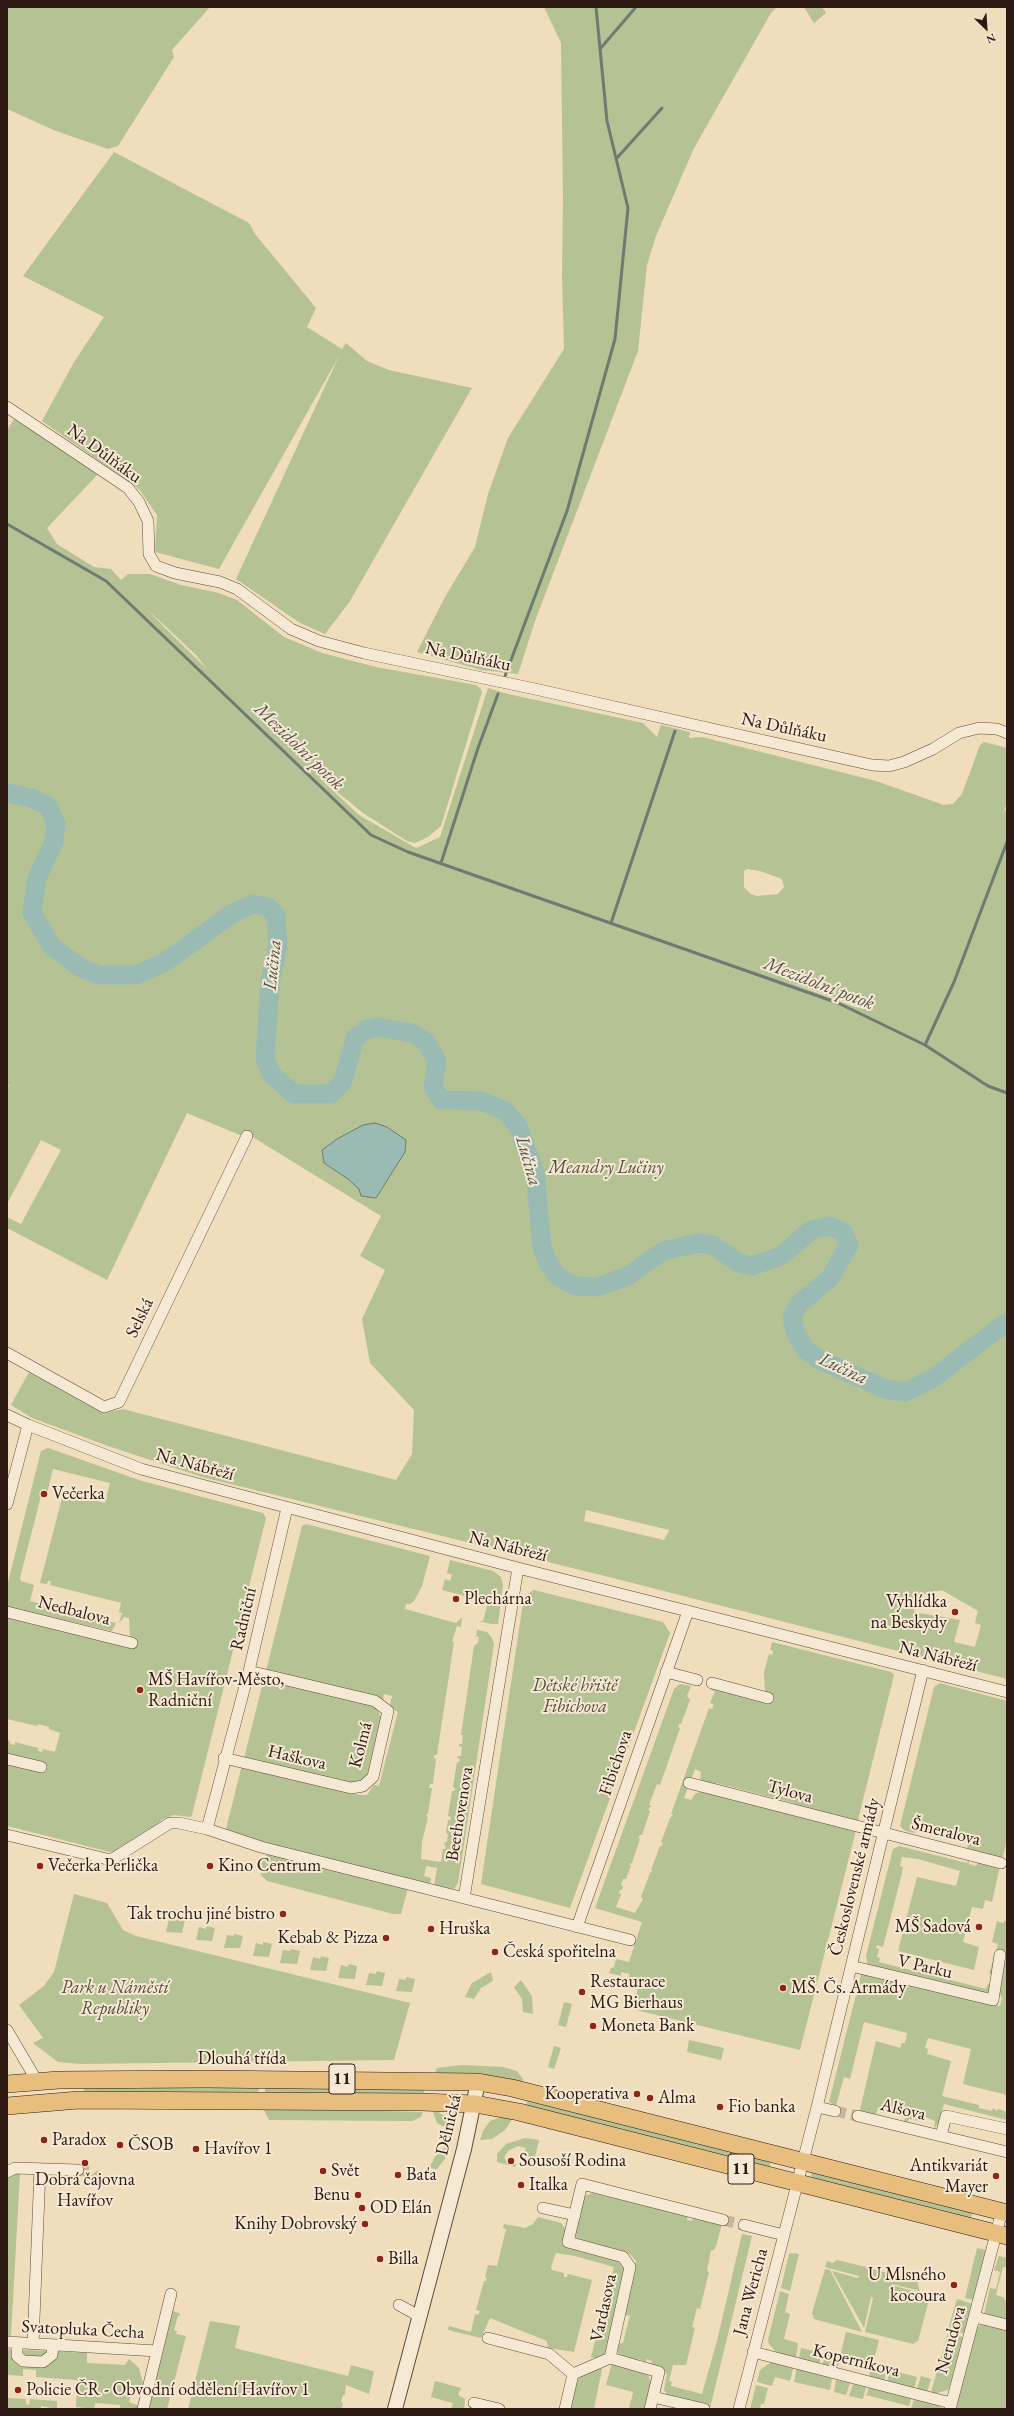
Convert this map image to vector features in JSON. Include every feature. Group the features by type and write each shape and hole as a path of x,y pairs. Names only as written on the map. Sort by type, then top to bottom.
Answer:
{"main road":[{"name":"Dlouhá třída","path":"7,2084 37,2081 213,2079 478,2082"},
{"path":"37,2081 59,2101"},
{"name":"11","path":"478,2082 512,2088 1005,2212"},
{"name":"11","path":"7,2106 59,2101 278,2100 474,2104 519,2112 1002,2235"}],"street":[{"name":"Na Důlňáku","path":"7,407 128,488 139,502 148,521 149,554 156,566 175,573 220,582 237,589 291,629 319,641 364,653 527,687 872,765 889,766 904,762 933,749 959,733 979,728 997,729 1007,733"},
{"name":"Selská","path":"7,1353 104,1407 119,1402 247,1136"},
{"name":"Na Nábřeží","path":"7,1415 28,1425 141,1469 518,1568 1007,1692"},
{"path":"7,1504 28,1425"},
{"name":"Radniční","path":"207,1829 224,1758 249,1672 287,1508"},
{"name":"Beethovenova","path":"464,1898 518,1568"},
{"name":"Fibichova","path":"577,1927 688,1611"},
{"name":"Nedbalova","path":"7,1612 132,1643"},
{"name":"Československé armády","path":"802,2160 817,2106 923,1670"},
{"name":"Kolmá","path":"249,1672 375,1701 388,1710 373,1777 363,1786"},
{"path":"666,1672 696,1680"},
{"path":"712,1683 768,1698"},
{"name":"Haškova","path":"224,1758 351,1788 363,1786"},
{"path":"7,1759 41,1767"},
{"name":"Tylova","path":"689,1783 883,1834"},
{"path":"7,1835 111,1860 170,1823 207,1829 262,1847 630,1940"},
{"name":"Šmeralova","path":"883,1834 1001,1863"},
{"name":"V Parku","path":"851,1966 993,2000 1000,1955"},
{"path":"7,2030 37,2081"},
{"name":"Dělnická","path":"395,2409 444,2227 478,2082"},
{"path":"817,2106 835,2111"},
{"name":"Alšova","path":"858,2116 1007,2152"},
{"name":"Alšova","path":"941,2136 946,2116 1007,2129"},
{"name":"Jana Wericha","path":"739,2409 802,2160"},
{"path":"7,2172 15,2168 78,2170"},
{"path":"33,2344 40,2169"},
{"name":"Vardasova","path":"610,2358 630,2272 629,2263 623,2257 568,2242 582,2184 723,2220"},
{"path":"543,2208 574,2216"},
{"name":"Nerudova","path":"950,2406 975,2317 1002,2235 1005,2212"},
{"path":"744,2225 784,2235"},
{"path":"143,2409 171,2294"},
{"path":"399,2305 419,2316"},
{"path":"975,2317 1007,2325"},
{"path":"488,2338 549,2354 573,2374 565,2409"},
{"path":"12,2343 17,2356 23,2361 43,2362 52,2355 53,2345"},
{"name":"Svatopluka Čecha","path":"12,2343 157,2351"},
{"name":"Koperníkova","path":"753,2352 950,2406"},
{"name":"Vardasova","path":"573,2374 610,2358 659,2372 650,2409"},
{"path":"653,2397 704,2409"},
{"path":"474,2403 499,2409"}],"green space":[{"path":"7,7 210,7 172,50 174,57 118,146 108,149 56,131 7,109"},
{"path":"544,7 777,7 771,13 694,148 656,236 647,265 638,351 535,621 518,674 481,670 417,652 445,597 475,547 488,494 508,438 564,349 562,276 563,199 561,43"},
{"path":"804,7 822,7 826,13 814,23"},
{"path":"114,152 249,223 255,234 316,308 307,327 342,349 346,343 367,361 389,370 472,388 350,601 325,634 300,623 236,579 339,356 219,569 155,552 157,515 139,489 42,421 74,362 104,317 23,276"},
{"name":"Meandry Lučiny","path":"14,419 99,473 47,528 57,544 94,567 111,569 121,580 128,574 150,574 181,585 219,593 237,600 284,637 322,653 376,667 476,685 481,689 482,692 441,826 428,837 415,843 407,841 363,813 313,772 359,815 416,848 440,837 488,688 508,694 643,723 657,737 661,725 690,732 689,738 702,737 876,781 944,805 953,804 962,794 980,745 984,742 1007,748 1007,803 1003,813 1007,808 1007,1679 621,1580 202,1477 108,1446 32,1418 11,1405 29,1372 103,1413 123,1409 396,1480 412,1454 414,1410 370,1363 362,1319 385,1270 360,1256 381,1216 251,1136 242,1136 187,1113 107,1280 7,1228 7,1217 21,1224 61,1150 41,1140 7,1204 7,1090 9,1085 7,1084 7,430","holes":["147,609 196,655 207,669","747,869 760,871 782,879 784,887 778,894 757,896 751,894 744,887 744,871","653,931 779,978 772,976","779,978 874,1011 855,1007","586,1510 669,1530 664,1540 584,1521","942,1590 978,1611 975,1623 981,1625 975,1647 954,1642 960,1620 914,1612 917,1596"]},
{"path":"48,1448 142,1481 263,1513 266,1518 192,1815 190,1817 174,1815 161,1820 161,1825 114,1853 7,1826 7,1763 42,1762 7,1753 7,1740 10,1741 10,1744 15,1745 15,1742 38,1748 38,1751 42,1752 43,1749 55,1752 60,1733 49,1729 49,1727 38,1724 37,1726 7,1719 7,1615 130,1638 129,1618 124,1617 119,1623 122,1613 119,1612 121,1603 50,1585 51,1581 48,1581 47,1584 40,1583 62,1498 66,1499 68,1493 105,1503 110,1483 53,1469 47,1493 42,1492 20,1578 21,1581 34,1585 30,1601 116,1623 112,1631 7,1607 7,1586 41,1451"},
{"path":"306,1524 430,1556 422,1586 414,1601 410,1604 406,1604 405,1609 456,1623 462,1617 461,1627 457,1626 452,1642 454,1642 437,1755 434,1755 434,1758 436,1759 433,1784 430,1784 429,1788 432,1788 428,1813 426,1816 428,1817 422,1842 421,1859 441,1862 443,1849 446,1849 444,1842 447,1842 448,1835 446,1832 448,1820 450,1820 451,1817 448,1816 452,1791 455,1791 455,1788 453,1787 457,1762 459,1762 460,1759 457,1758 458,1756 461,1756 462,1747 459,1746 459,1744 462,1744 463,1735 461,1735 474,1646 478,1643 479,1637 476,1636 477,1630 487,1632 492,1638 494,1644 467,1825 458,1883 454,1889 434,1886 437,1868 426,1866 424,1876 431,1878 430,1884 225,1833 242,1765 360,1795 367,1795 374,1785 379,1786 398,1712 390,1705 392,1696 384,1694 383,1701 266,1671 302,1526"},
{"path":"450,1560 493,1571 501,1577 503,1585 498,1624 478,1621 483,1621 488,1602 442,1590 445,1579 450,1581 452,1575 447,1573"},
{"name":"Dětské hřiště Fibichova","path":"534,1590 663,1622 670,1633 570,1908 481,1884 524,1596"},
{"path":"772,1642 891,1672 894,1675 857,1824 797,1809 794,1803 716,1783 717,1788 700,1781 701,1772 695,1769 684,1798 691,1800 695,1794 701,1791 856,1830 800,2050 632,2009 640,1981 628,1978 630,1974 621,1972 621,1976 609,1973 611,1968 614,1967 616,1959 629,1962 642,1922 595,1908 674,1689 680,1684 691,1686 687,1696 690,1700 681,1724 679,1724 678,1727 680,1728 660,1785 657,1784 649,1805 652,1806 648,1810 650,1811 642,1835 638,1838 640,1839 632,1863 629,1864 631,1866 626,1879 623,1879 621,1885 623,1886 622,1890 620,1890 619,1893 621,1894 616,1907 635,1913 643,1899 641,1897 650,1873 653,1871 651,1870 660,1846 662,1846 663,1843 661,1842 670,1818 673,1815 671,1814 709,1708 712,1709 713,1707 713,1704 710,1703 715,1691 711,1690 712,1687 765,1692 764,1672 769,1654 772,1655 773,1651 770,1650"},
{"path":"264,1678 371,1705 377,1709 382,1719 368,1776 356,1784 244,1758"},
{"path":"940,1683 1007,1701 1007,1840 1002,1860 967,1851 968,1840 925,1830 913,1833 904,1830 900,1826 934,1687"},
{"path":"899,1846 967,1863 969,1859 969,1864 976,1866 978,1862 1000,1866 992,1902 985,1900 983,1909 972,1907 963,1942 979,1947 974,1970 898,1951 917,1877 956,1886 960,1871 918,1859 902,1857 900,1866 903,1867 902,1873 883,1947 877,1945 876,1948 879,1949 877,1957 880,1958 879,1962 986,1989 987,1985 990,1984 992,1975 989,1974 998,1944 992,1942 997,1921 1003,1923 1007,1919 1007,2095 963,2084 971,2049 928,2038 925,2048 928,2049 927,2054 951,2061 942,2096 979,2105 979,2108 992,2111 993,2108 997,2111 998,2109 1007,2112 1007,2120 944,2104 939,2122 934,2129 935,2121 925,2117 924,2122 909,2119 907,2123 904,2122 905,2117 877,2111 875,2116 859,2114 876,2041 900,2048 902,2043 905,2043 907,2033 864,2022 850,2079 844,2077 836,2106 829,2102 862,1971 1000,2006 1002,1998 999,1991 1006,1957 1001,1956 989,1991 983,1994 868,1966 866,1956 893,1849"},
{"path":"268,1853 408,1888 401,1914 393,1914 267,1881 261,1875 260,1869 262,1860"},
{"name":"Park u Náměstí Republiky","path":"74,1894 107,1903 123,1930 136,1936 410,2003 394,2060 81,2064 58,2062 33,2043 43,2038 19,2005 44,1986 54,1972"},
{"path":"177,1918 185,1920 182,1933 166,1932 169,1919 176,1921"},
{"path":"207,1926 215,1928 212,1941 196,1940 199,1927 206,1929"},
{"path":"234,1934 243,1936 240,1948 224,1948 227,1935 234,1936"},
{"path":"263,1942 272,1944 269,1957 253,1956 256,1943 263,1945"},
{"path":"291,1949 300,1951 297,1964 280,1963 283,1950 290,1951"},
{"path":"321,1956 329,1958 326,1971 310,1970 313,1957 320,1959"},
{"path":"349,1964 357,1966 355,1979 338,1978 341,1965 348,1967"},
{"path":"377,1971 385,1973 382,1986 366,1985 369,1973 376,1974"},
{"path":"491,1972 493,1981 481,1988 474,1999 465,1997 472,1983"},
{"path":"406,1977 415,1979 412,1992 396,1991 399,1979 406,1980"},
{"path":"521,1980 532,1996 533,2014 523,2012 522,1999 514,1987"},
{"path":"564,2002 572,2004 566,2027 558,2025"},
{"path":"689,2040 724,2048 721,2060 687,2052"},
{"path":"554,2046 561,2048 554,2069 548,2067"},
{"path":"461,2065 503,2067 517,2071 523,2079 522,2082 479,2074 435,2073 437,2068"},
{"path":"259,2085 258,2094 84,2094 84,2088"},
{"path":"265,2086 424,2086 424,2095 265,2095"},
{"path":"527,2101 771,2159 769,2170 526,2108"},
{"path":"263,2108 423,2112 421,2117 412,2121 269,2120"},
{"path":"433,2112 438,2112 448,2118 454,2133 437,2123"},
{"path":"504,2116 513,2118 505,2130 492,2139 480,2140 483,2131 490,2121"},
{"path":"525,2138 539,2140 534,2161 522,2159 526,2148 518,2146 508,2151 504,2158 509,2163 516,2163 515,2167 497,2162 497,2154 506,2144"},
{"path":"450,2145 448,2155 437,2169 429,2168 438,2151"},
{"path":"812,2172 973,2210 970,2221 813,2179 811,2175"},
{"path":"20,2173 11,2336 7,2336 7,2175"},
{"path":"593,2193 688,2216 687,2220 692,2221 693,2217 722,2224 716,2246 714,2250 711,2250 707,2271 709,2272 700,2309 697,2308 692,2327 695,2328 686,2365 673,2365 669,2381 672,2382 671,2386 702,2394 717,2341 742,2234 752,2236 710,2408 668,2396 664,2390 667,2374 662,2369 651,2365 652,2361 647,2359 645,2363 643,2363 644,2361 638,2359 637,2361 618,2354 616,2344 623,2343 630,2315 623,2316 636,2261 630,2254 583,2242 576,2237 575,2233 583,2204 581,2203 585,2196"},
{"path":"538,2217 561,2223 566,2230 564,2241 618,2261 624,2269 625,2276 607,2352 600,2359 591,2357 596,2337 599,2337 603,2321 600,2320 614,2267 575,2256 556,2253 551,2267 552,2270 564,2273 564,2277 567,2277 568,2274 592,2280 574,2352 548,2348 547,2341 490,2318 481,2338 448,2330 449,2326 471,2332 475,2314 478,2315 480,2311 476,2310 484,2281 486,2281 487,2278 485,2277 488,2265 497,2266 506,2229 503,2228 504,2224 525,2228 533,2224"},
{"path":"977,2248 986,2250 974,2300 965,2298"},
{"path":"789,2254 799,2254 790,2291 781,2288"},
{"path":"999,2256 1007,2258 1007,2267 1003,2267 996,2295 1005,2298 1004,2300 1007,2301 1007,2409 954,2409 976,2328 982,2324 990,2288 996,2289 1000,2272 994,2270"},
{"path":"837,2260 878,2270 876,2280 880,2271 917,2280 920,2293 917,2290 892,2285 930,2296 918,2341 913,2344 865,2332 873,2298 871,2297 864,2328 832,2271 858,2278 859,2276 825,2267 827,2261 833,2263"},
{"path":"825,2269 830,2270 862,2332 814,2319 812,2313"},
{"path":"780,2291 789,2294 785,2312 790,2314 784,2339 798,2343 796,2359 778,2354 769,2344 768,2340"},
{"path":"957,2299 973,2304 965,2334 948,2329"},
{"path":"173,2311 181,2314 178,2316 174,2330 177,2331 176,2334 186,2336 167,2409 149,2409"},
{"path":"210,2321 240,2326 235,2348 348,2376 351,2365 373,2371 369,2394 346,2385 345,2395 343,2395 341,2402 343,2403 342,2409 188,2409"},
{"path":"846,2332 879,2340 873,2364 887,2370 884,2381 869,2377 870,2369 840,2361 837,2369 822,2365 827,2353 840,2356"},
{"path":"948,2333 963,2337 948,2390 933,2394 931,2392"},
{"path":"801,2348 822,2353 819,2365 801,2360 799,2358"},
{"path":"7,2349 87,2353 87,2363 125,2365 129,2359 139,2368 143,2384 139,2389 132,2388 129,2402 137,2405 140,2409 120,2409 120,2405 95,2403 94,2409 76,2407 77,2380 36,2377 36,2370 23,2369 23,2376 7,2375"},
{"path":"774,2360 794,2365 790,2381 775,2377 772,2386 757,2382 760,2370"},
{"path":"612,2363 648,2375 651,2382 646,2409 629,2409 633,2392 606,2385"},
{"path":"603,2364 594,2409 569,2409 579,2375"},
{"path":"797,2366 827,2373 832,2379 830,2390 794,2382"},
{"path":"890,2370 917,2377 914,2389 887,2382"},
{"path":"921,2376 931,2379 927,2392 917,2389"},
{"path":"836,2380 850,2383 846,2395 834,2392"},
{"path":"435,2381 461,2388 458,2395 465,2399 464,2409 451,2409 453,2403 431,2397"},
{"path":"853,2384 866,2387 863,2399 849,2396"},
{"path":"756,2385 768,2388 764,2404 761,2404 760,2409 750,2409"},
{"path":"876,2386 912,2395 909,2406 866,2395 869,2388"},
{"path":"915,2396 936,2401 942,2409 911,2409"},
{"path":"7,2398 26,2399 26,2404 29,2405 30,2399 57,2401 57,2409 41,2406 41,2409 7,2409"}],"water":[{"path":"375,1123 387,1127 406,1140 405,1152 376,1198 361,1196 359,1189 348,1179 324,1163 322,1150 337,1139 363,1125"}],"waterway":[{"path":"505,676 567,511 615,339 628,208 607,121 596,7"},
{"path":"600,49 636,7"},
{"path":"616,159 662,108"},
{"name":"Mezidolní potok","path":"7,524 106,581 371,835 408,852 838,1003 925,1045 988,1086 1007,1093"},
{"path":"441,863 478,748 498,694"},
{"name":"Mezidolní potok","path":"611,923 675,731"},
{"name":"Lučina","path":"7,793 32,798 48,806 56,824 54,842 37,878 32,913 52,947 81,968 99,975 136,975 165,962 233,913 253,904 268,907 276,916 278,945 270,984 265,1058 271,1074 294,1094 331,1094 343,1081 355,1038 365,1030 377,1027 412,1033 426,1042 437,1061 433,1087 441,1100 481,1101 504,1110 518,1126 535,1173 542,1247 547,1260 556,1275 575,1286 597,1287 628,1276 663,1251 698,1243 713,1245 738,1263 752,1266 781,1256 811,1230 829,1226 843,1232 849,1245 830,1278 799,1304 792,1317 795,1332 805,1349 818,1359 885,1389 905,1392 932,1379 1007,1322"},
{"path":"925,1045 954,982 1007,842"}],"tunnel":[{"path":"835,2111 858,2116"},
{"path":"78,2170 91,2171 96,2177"},
{"path":"723,2220 744,2225"}],"place":[{"name":"Večerka","path":"44,1494"},
{"name":"Plechárna","path":"456,1599"},
{"name":"Vyhlídka na Beskydy","path":"955,1612"},
{"name":"MŠ Havířov-Město, Radniční","path":"140,1690"},
{"name":"Večerka Perlička","path":"40,1866"},
{"name":"Kino Centrum","path":"210,1866"},
{"name":"Tak trochu jiné bistro","path":"283,1914"},
{"name":"MŠ Sadová","path":"979,1927"},
{"name":"Hruška","path":"431,1929"},
{"name":"Kebab & Pizza","path":"386,1938"},
{"name":"Česká spořitelna","path":"495,1952"},
{"name":"MŠ. Čs. Armády","path":"783,1988"},
{"name":"Restaurace MG Bierhaus","path":"582,1992"},
{"name":"Moneta Bank","path":"593,2026"},
{"name":"Kooperativa","path":"637,2094"},
{"name":"Alma","path":"650,2098"},
{"name":"Fio banka","path":"720,2107"},
{"name":"Paradox","path":"44,2140"},
{"name":"ČSOB","path":"120,2145"},
{"name":"Havířov 1","path":"196,2149"},
{"name":"Sousoší Rodina","path":"511,2161"},
{"name":"Dobrá čajovna Havířov","path":"85,2163"},
{"name":"Svět","path":"323,2171"},
{"name":"Baťa","path":"398,2175"},
{"name":"Antikvariát Mayer","path":"996,2176"},
{"name":"Italka","path":"521,2185"},
{"name":"Benu","path":"358,2195"},
{"name":"OD Elán","path":"362,2208"},
{"name":"Knihy Dobrovský","path":"365,2224"},
{"name":"Billa","path":"380,2259"},
{"name":"U Mlsného kocoura","path":"954,2285"},
{"name":"Policie ČR - Obvodní oddělení Havířov 1","path":"18,2390"}]}
